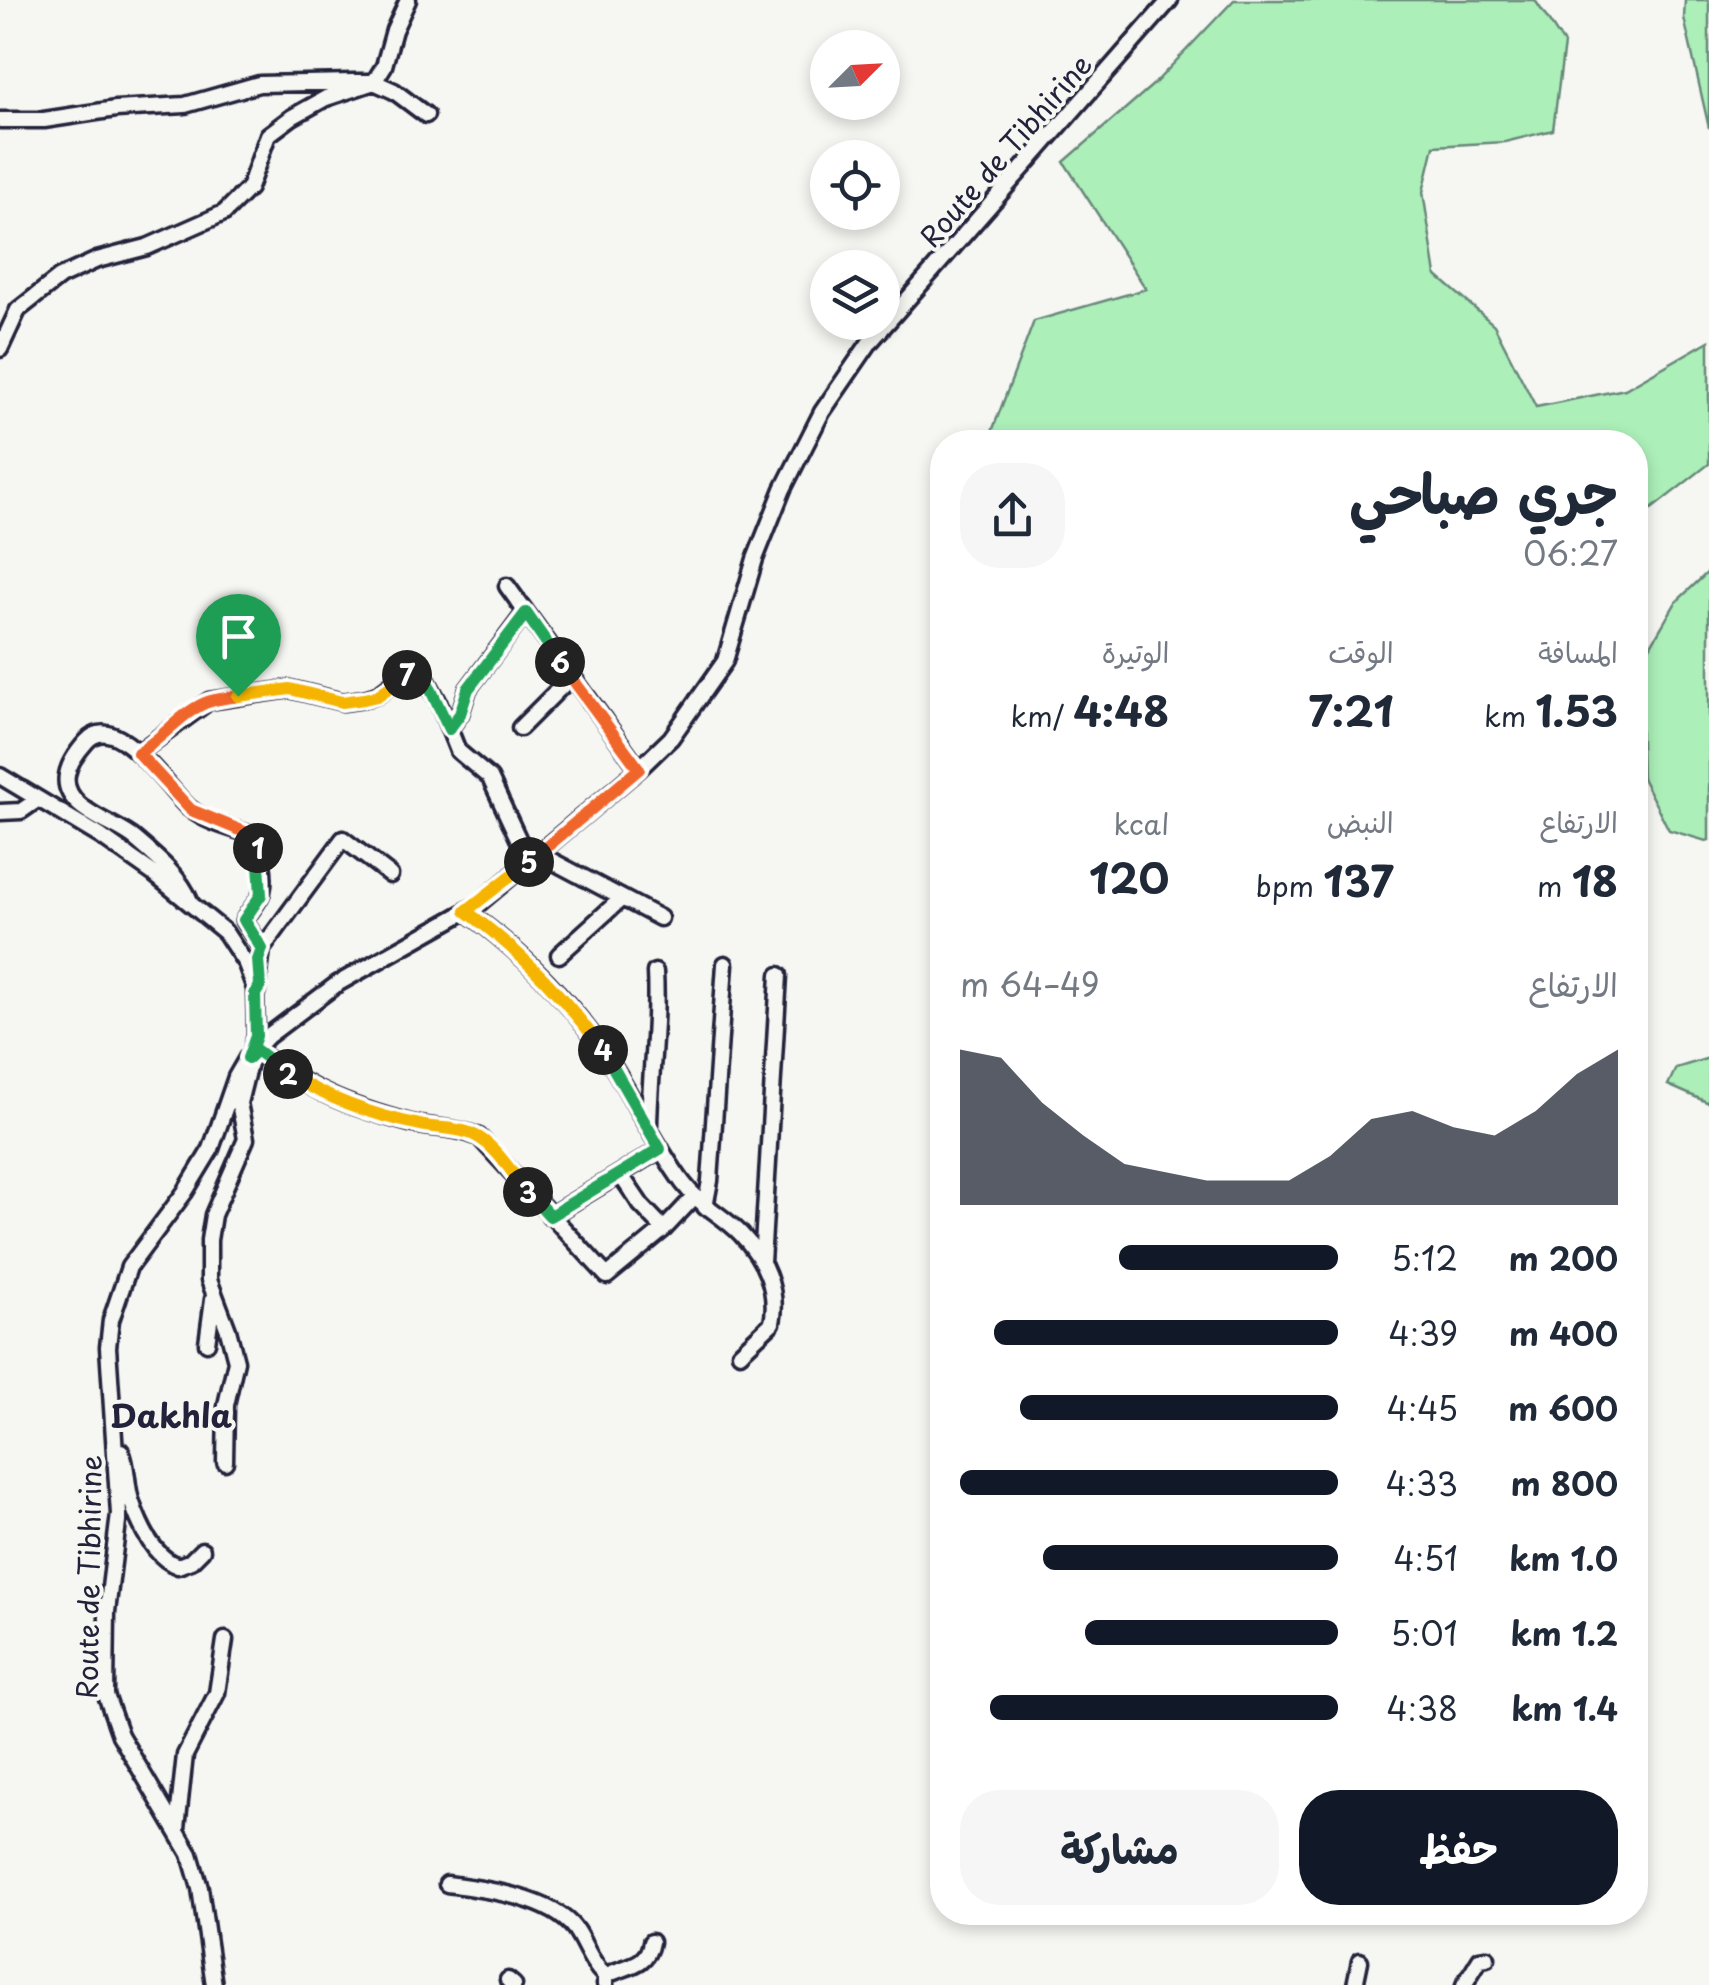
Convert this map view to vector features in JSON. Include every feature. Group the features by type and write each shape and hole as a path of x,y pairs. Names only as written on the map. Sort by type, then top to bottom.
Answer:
{"street":[{"path":"0,348 18,310 60,277 97,260 147,247 224,214 249,188 268,135 292,116 326,98 374,82 384,66 408,0"},
{"name":"Route de Tibhirine","path":"214,1985 200,1888 190,1854 120,1735 106,1695 107,1612 120,1514 108,1346 111,1320 128,1266 185,1192 211,1150 236,1077 252,1054 336,984 466,911 534,858 671,738 725,662 756,559 783,489 822,412 870,342 1170,0"},
{"path":"0,120 44,120 184,105 258,84 374,82 426,115"},
{"path":"506,586 639,769"},
{"path":"449,729 460,714 468,689 526,613"},
{"path":"138,753 209,701 290,689 342,702 377,696 412,674 425,677 458,751 490,778 534,858 660,918"},
{"path":"520,728 571,677"},
{"path":"192,906 182,884 136,839 87,810 68,790 67,775 77,752 90,736 112,734 138,753 191,810 252,835 263,885 261,895 244,920 262,949"},
{"path":"0,776 100,836 192,906 225,932 246,964 255,994 256,1036 239,1103 246,1140 214,1215 210,1240 209,1280 236,1360 224,1416 225,1462"},
{"path":"0,812 22,811 36,800"},
{"path":"255,994 260,986 258,960 262,949 344,839 390,875"},
{"path":"559,955 622,898"},
{"path":"466,911 500,936 576,1013 605,1054 660,1149 700,1202 740,1232 762,1264 774,1290 772,1323 740,1353"},
{"path":"252,1054 336,1100 414,1124 479,1137 607,1276 700,1202 710,1181 725,964"},
{"path":"649,1129 650,1078 658,1018 655,972"},
{"path":"762,1264 779,976"},
{"path":"550,1216 660,1149"},
{"path":"620,1174 641,1206 664,1229"},
{"path":"207,1342 213,1294"},
{"path":"114,1434 125,1461 130,1499 164,1562 178,1566 191,1561 202,1550"},
{"path":"177,1829 185,1755 217,1693 225,1640"},
{"path":"447,1884 491,1890 535,1904 566,1920 577,1931 605,1981 643,1962 651,1942"},
{"path":"1464,1985 1480,1960 1487,1958"},
{"path":"1355,1985 1360,1961"}],"green space":[{"path":"1234,0 1535,0 1564,44 1553,130 1505,142 1434,146 1423,192 1436,275 1494,325 1536,407 1625,389 1709,341 1709,464 1648,512 1648,430 993,430 1034,321 1146,289 1064,162 1155,83"},
{"path":"1685,0 1709,0 1709,128 1684,18"},
{"path":"1709,571 1706,841 1669,830 1648,790 1648,650 1676,602"},
{"path":"1709,1058 1709,1103 1668,1085 1676,1068"}],"district":[{"name":"Dakhla","path":"171,1415"}],"route":[{"path":"526,613 639,769 466,911 500,936 576,1013 605,1054 660,1149 550,1216 479,1137 361,1110 313,1090 256,1050 248,1058 256,1036 255,994 260,986 258,960 262,949 244,920 261,895 263,885 256,840 191,810 138,753 196,708 209,701 238,696 290,689 342,702 377,696 400,678 418,673 425,677 449,729 460,714 468,689 526,613"}]}
